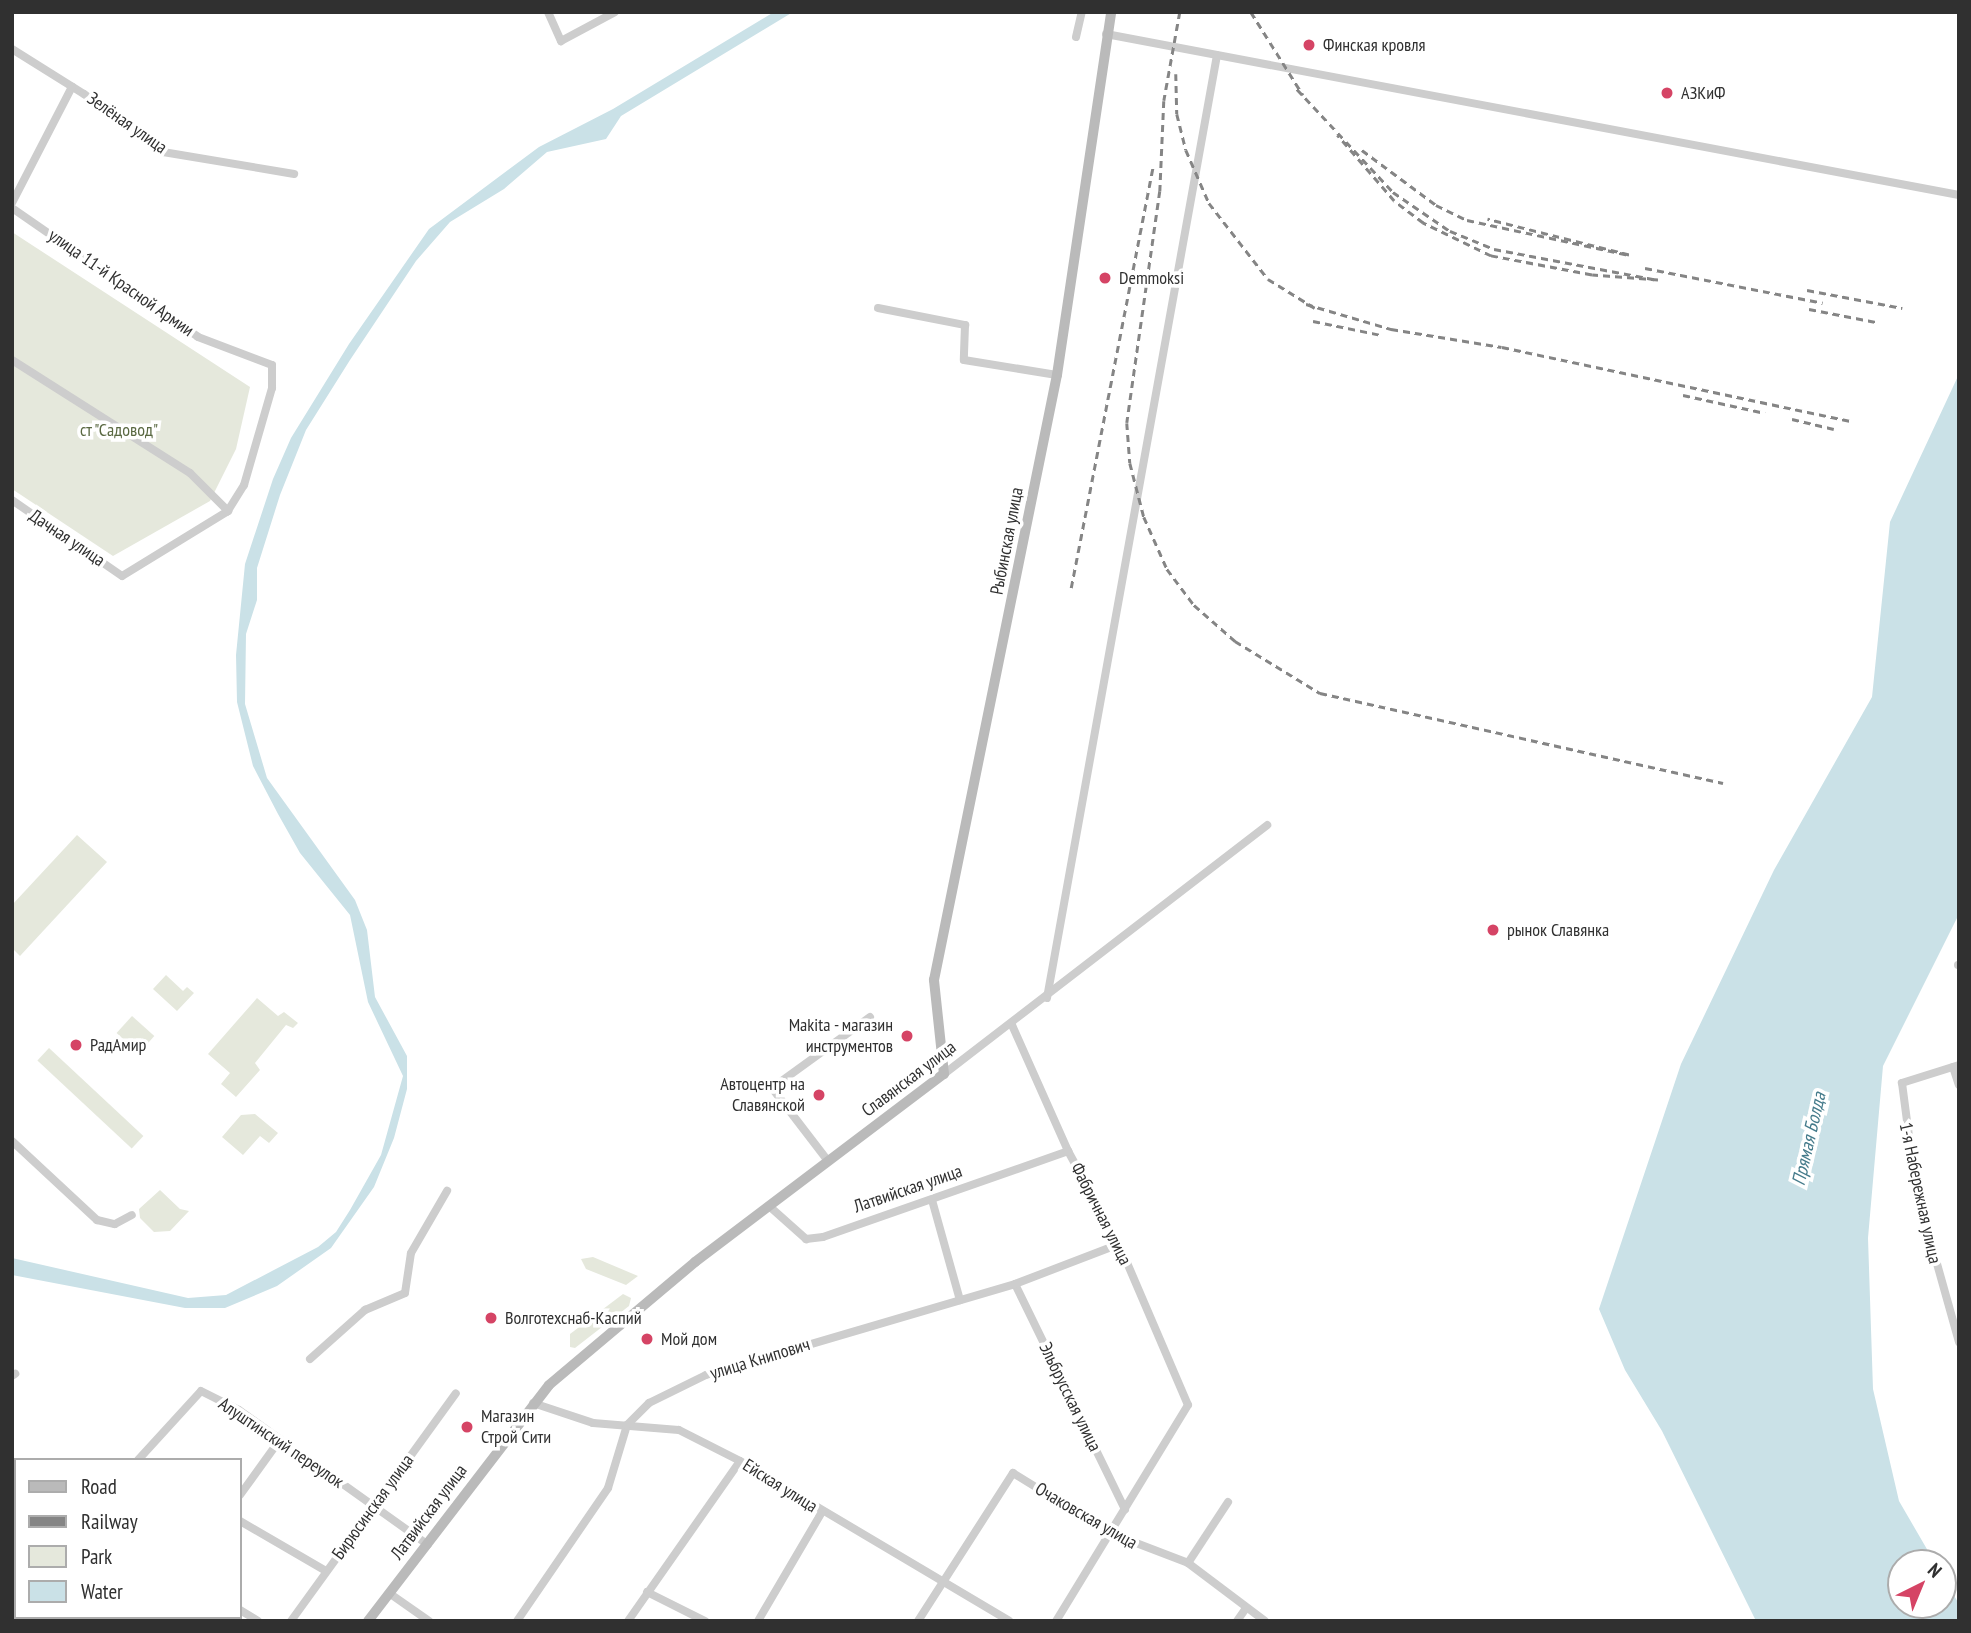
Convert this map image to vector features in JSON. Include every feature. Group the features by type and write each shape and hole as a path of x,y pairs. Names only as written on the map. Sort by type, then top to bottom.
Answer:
{"main road":[{"name":"Рыбинская улица","path":"944,1074 934,981 1057,375 1111,12"},
{"name":"Славянская улица","path":"573,1362 769,1206 944,1074"},
{"name":"Латвийская улица","path":"368,1621 533,1403 573,1362"}],"street":[{"path":"548,12 561,41 615,12"},
{"path":"1076,37 1082,12"},
{"path":"1106,34 1959,195"},
{"name":"Зелёная улица","path":"12,49 72,87 163,152 294,174"},
{"path":"1047,998 1217,55"},
{"path":"12,203 72,87"},
{"name":"улица 11-й Красной Армии","path":"12,208 198,337 272,365 272,388 244,485 228,511"},
{"path":"878,307 965,325 964,360 1057,375"},
{"path":"12,360 190,473 228,511"},
{"name":"Дачная улица","path":"12,500 122,576 228,511"},
{"name":"Славянская улица","path":"944,1074 1012,1025 1267,825"},
{"path":"828,1161 772,1088 870,1017"},
{"name":"Фабричная улица","path":"1012,1025 1068,1151 1119,1244 1188,1405 1125,1510"},
{"path":"1956,1066 1959,1085"},
{"name":"1-я Набережная улица","path":"1956,1066 1902,1083 1916,1189 1959,1342"},
{"path":"12,1141 97,1220 115,1224 132,1215"},
{"name":"Латвийская улица","path":"769,1206 806,1239 932,1200 1068,1151"},
{"path":"310,1359 365,1310 405,1293 411,1253 447,1191"},
{"path":"932,1200 960,1300"},
{"name":"улица Книпович","path":"627,1425 649,1403 706,1375 1015,1284 1119,1244"},
{"name":"Эльбрусская улица","path":"1015,1284 1125,1510"},
{"name":"Алуштинский переулок","path":"140,1458 201,1391 239,1410 428,1545"},
{"name":"Бирюсинская улица","path":"291,1621 456,1393"},
{"name":"Ейская улица","path":"533,1403 569,1418 680,1430 740,1461 1009,1621"},
{"path":"517,1621 608,1489 627,1425"},
{"path":"242,1492 279,1441"},
{"path":"628,1621 740,1461"},
{"name":"Очаковская улица","path":"944,1582 1013,1473 1110,1533 1188,1563 1224,1586 1246,1608 1265,1621"},
{"path":"1188,1563 1227,1502"},
{"path":"1056,1621 1125,1510"},
{"path":"758,1621 822,1512"},
{"path":"242,1522 326,1571"},
{"path":"918,1621 944,1582"},
{"path":"647,1592 705,1621"},
{"path":"389,1593 429,1621"},
{"path":"1237,1621 1246,1608"},
{"path":"242,1611 258,1621"}],"green space":[{"name":"ст \"Садовод\"","path":"12,232 250,387 236,449 210,501 113,556 12,489"},
{"path":"77,835 107,862 20,956 12,948 12,905"},
{"path":"166,975 183,991 187,987 194,993 177,1011 153,989"},
{"path":"257,998 278,1016 284,1012 298,1023 293,1028 286,1025 255,1063 260,1070 236,1097 221,1084 230,1073 208,1054"},
{"path":"132,1016 154,1036 139,1053 117,1033"},
{"path":"49,1048 143,1136 132,1148 37,1060"},
{"path":"255,1114 278,1133 269,1143 260,1136 243,1155 222,1137 241,1115"},
{"path":"160,1190 180,1209 189,1211 170,1231 154,1232 140,1218 139,1209"},
{"path":"593,1257 638,1276 626,1285 586,1269 581,1259"},
{"path":"623,1294 631,1298 629,1306 575,1348 570,1347 570,1334"}],"water":[{"path":"774,12 793,12 621,116 606,139 547,152 504,189 450,222 416,261 306,430 280,495 257,568 257,600 246,634 245,704 267,778 355,900 367,930 375,997 407,1056 407,1089 394,1138 374,1187 331,1248 277,1286 225,1308 185,1308 12,1275 12,1258 188,1298 226,1295 318,1247 336,1232 350,1210 381,1155 403,1076 368,1002 350,915 300,853 278,814 253,766 237,702 236,655 245,564 273,479 291,438 349,344 429,229 539,147 613,109"},
{"name":"Прямая Болда","path":"1959,374 1959,914 1883,1066 1868,1238 1873,1389 1899,1501 1927,1549 1887,1549 1887,1619 1957,1619 1957,1601 1959,1621 1756,1621 1662,1431 1625,1370 1599,1309 1681,1064 1774,870 1872,697 1890,522"}],"railway":[{"path":"1180,12 1164,101 1160,191 1127,423 1130,463 1144,517 1167,569 1194,605 1235,641 1320,693 1723,783"},
{"path":"1251,12 1303,95"},
{"path":"1176,74 1177,114 1186,150 1209,203 1268,279 1315,308"},
{"path":"1297,89 1393,192 1450,231 1494,249 1658,280 1592,275 1491,256 1423,223 1394,201 1337,135"},
{"path":"1362,150 1436,205 1467,220 1629,255 1487,219"},
{"path":"1071,588 1153,167"},
{"path":"1645,268 1823,303"},
{"path":"1807,290 1902,308"},
{"path":"1306,304 1391,329 1502,347 1849,421"},
{"path":"1809,309 1876,322"},
{"path":"1313,321 1381,335"},
{"path":"1683,395 1765,413"},
{"path":"1792,419 1834,429"}],"place":[{"name":"Финская кровля","path":"1309,45"},
{"name":"АЗКиФ","path":"1667,93"},
{"name":"Demmoksi","path":"1105,278"},
{"name":"рынок Славянка","path":"1493,930"},
{"name":"Makita - магазин инструментов","path":"907,1036"},
{"name":"РадАмир","path":"76,1045"},
{"name":"Автоцентр на Славянской","path":"819,1095"},
{"name":"Волготехснаб-Каспий","path":"491,1318"},
{"name":"Мой дом","path":"647,1339"},
{"name":"Магазин Строй Сити","path":"467,1427"}]}
